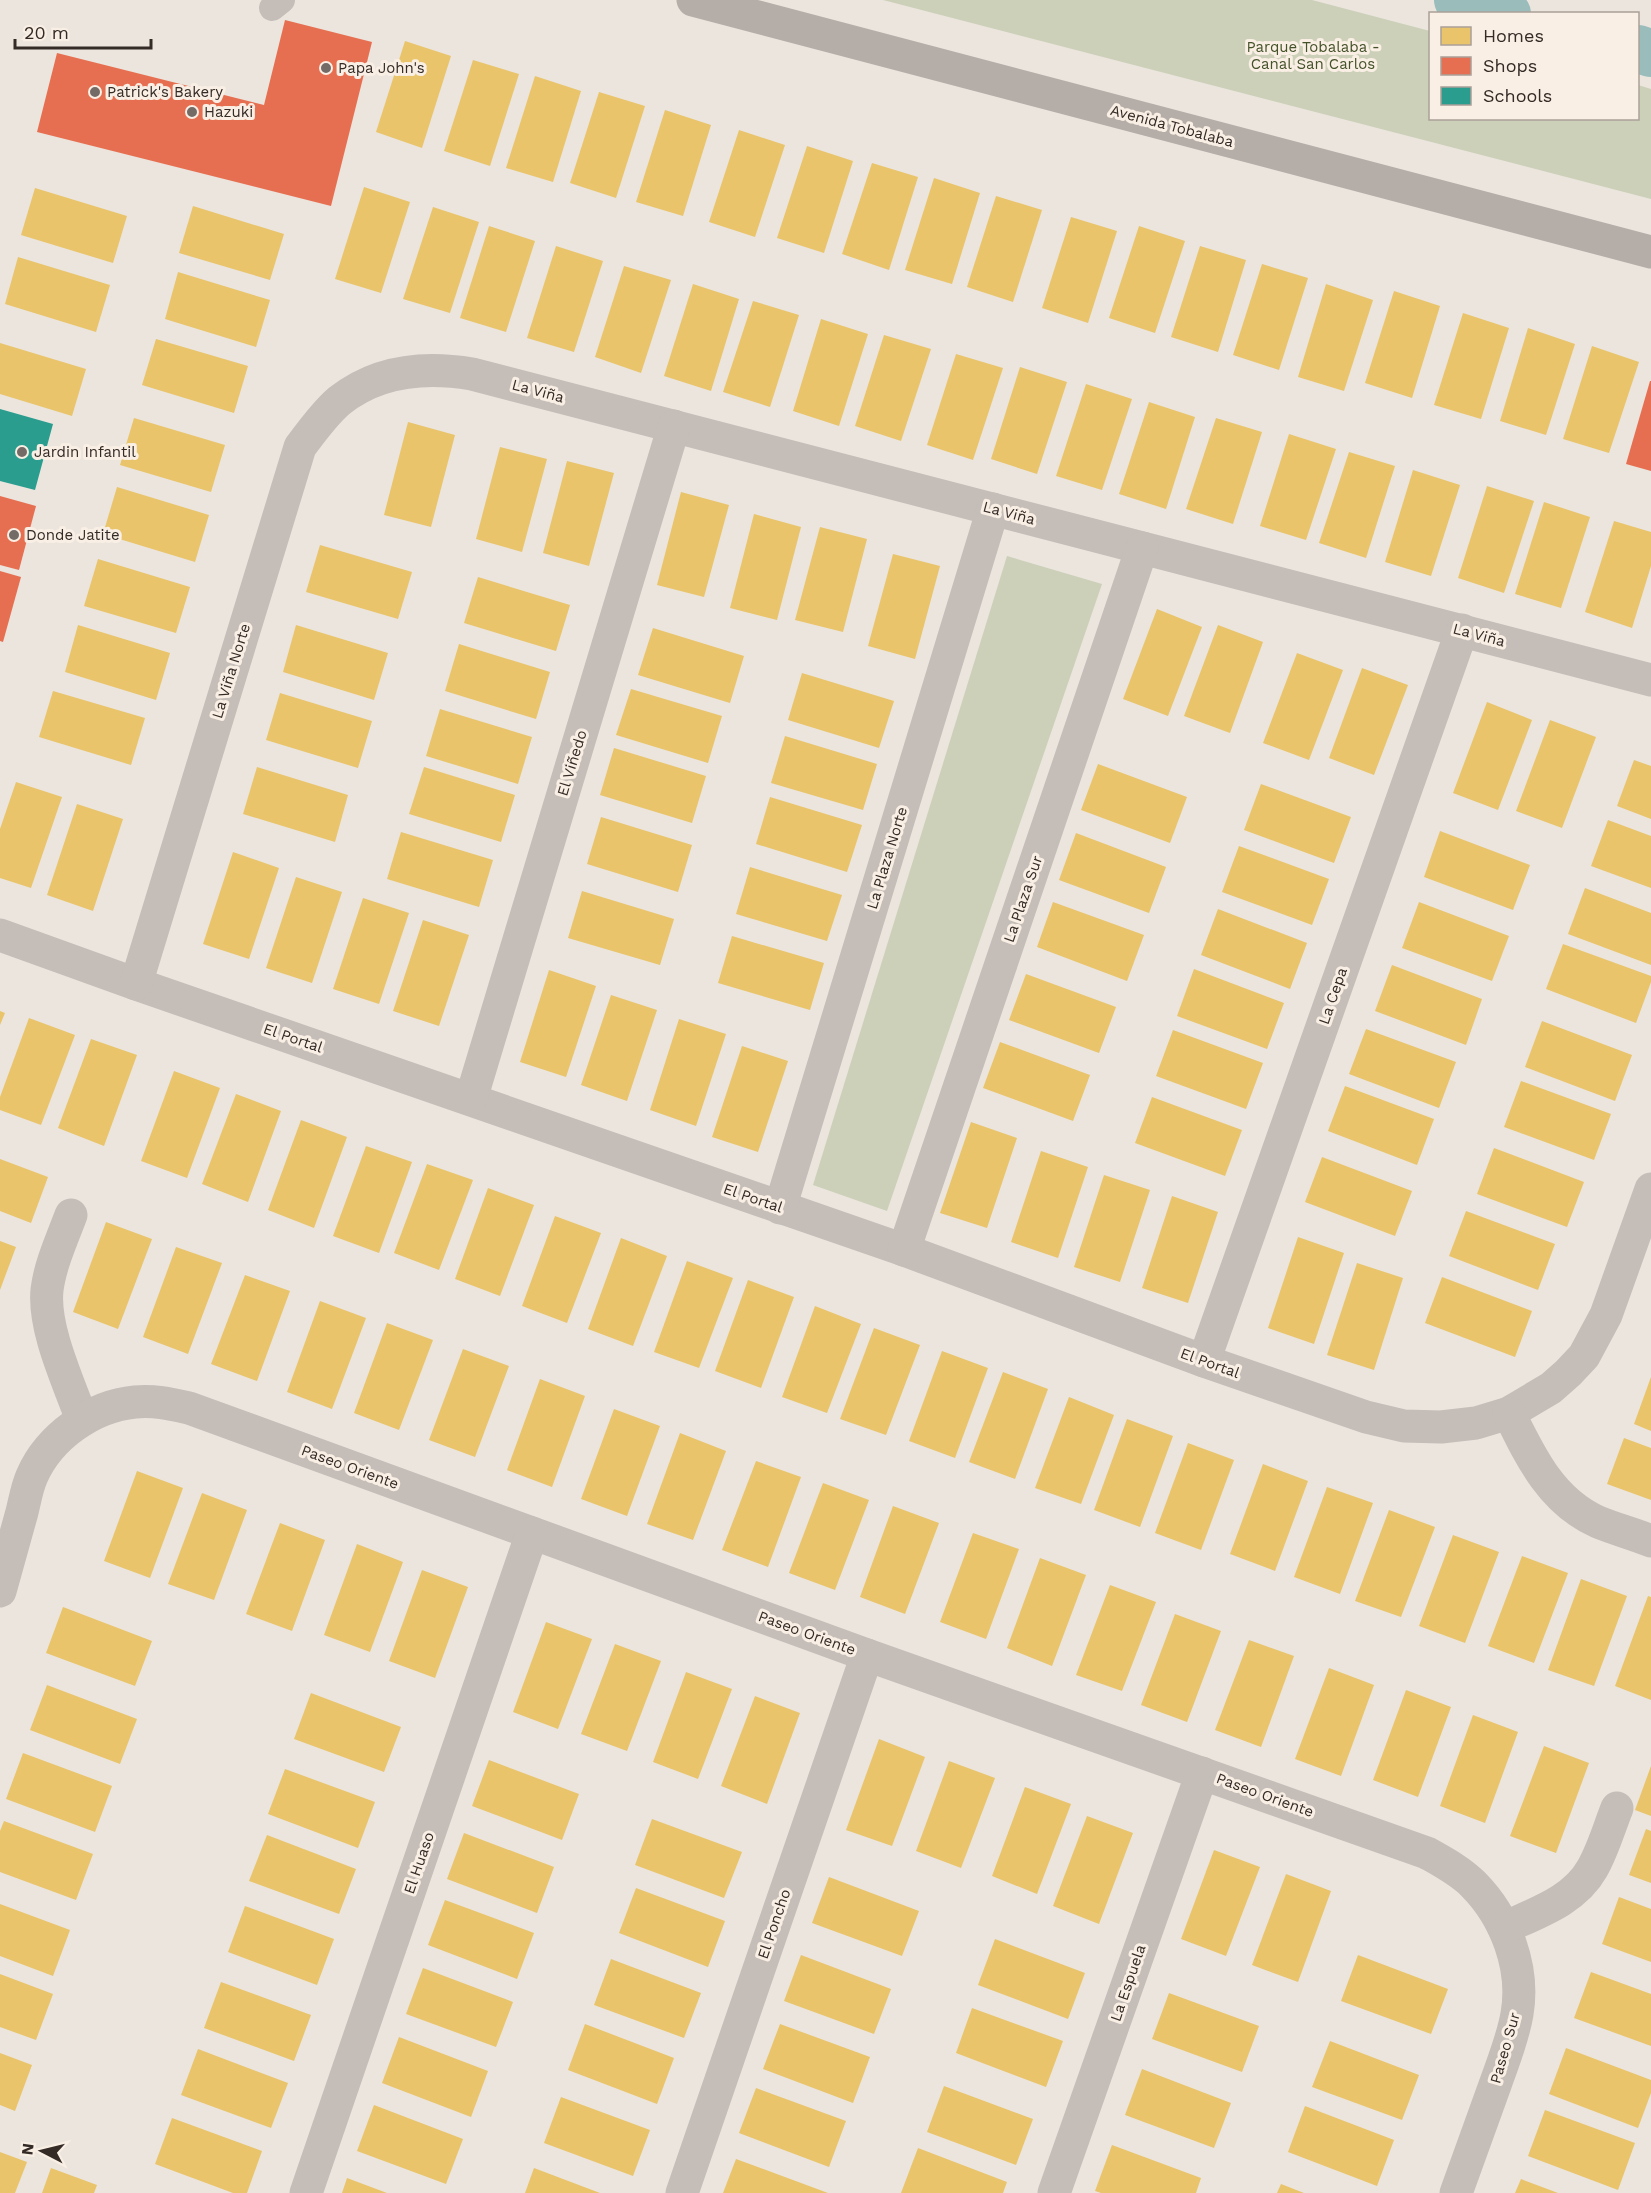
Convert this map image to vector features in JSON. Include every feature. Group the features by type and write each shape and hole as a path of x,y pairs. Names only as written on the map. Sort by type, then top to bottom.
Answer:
{"main road":[{"name":"Avenida Tobalaba","path":"693,0 1651,252"}],"street":[{"name":"La Viña","path":"366,385 391,374 418,369 445,369 472,374 1651,680"},
{"name":"La Viña Norte","path":"135,984 300,447 318,422 340,401 366,385"},
{"name":"El Viñedo","path":"471,1099 674,426"},
{"name":"La Plaza Norte","path":"780,1208 993,509"},
{"name":"La Plaza Sur","path":"904,1250 1142,548"},
{"name":"La Cepa","path":"1204,1361 1462,630"},
{"name":"El Portal","path":"0,935 135,984 904,1250 1366,1418 1404,1426 1442,1427 1476,1423 1509,1413 1551,1388 1584,1356 1606,1315 1651,1189"},
{"path":"71,1215 47,1289 46,1306 50,1328 82,1420"},
{"name":"Paseo Oriente","path":"0,1591 32,1476 45,1454 62,1435 82,1420 107,1408 135,1402 162,1402 189,1408 867,1655 1427,1853 1452,1867 1472,1883 1490,1905 1504,1928"},
{"path":"1509,1413 1531,1459 1553,1490 1573,1507 1597,1521 1651,1541"},
{"name":"El Huaso","path":"306,2193 532,1533"},
{"name":"El Poncho","path":"682,2193 867,1655"},
{"name":"La Espuela","path":"1054,2193 1202,1773"},
{"path":"1504,1928 1572,1893 1597,1859 1617,1808"},
{"name":"Paseo Sur","path":"1456,2193 1510,2042 1517,2014 1519,1985 1514,1955 1504,1928"}],"lane":[{"path":"271,0 272,8 282,0"}],"green space":[{"name":"Parque Tobalaba - Canal San Carlos","path":"883,0 1312,0 1429,31 1429,120 1639,120 1639,85 1651,89 1651,199"},
{"path":"1007,556 1102,584 887,1211 813,1185"}],"building: Homes":[{"path":"405,41 451,56 422,148 376,132"},
{"path":"473,60 519,74 490,166 444,151"},
{"path":"535,76 581,91 553,182 506,168"},
{"path":"599,92 645,106 616,198 570,183"},
{"path":"665,110 711,125 683,216 636,202"},
{"path":"739,130 785,145 755,237 709,222"},
{"path":"807,146 853,161 824,253 777,238"},
{"path":"872,163 918,177 889,270 842,254"},
{"path":"934,178 980,193 952,284 905,270"},
{"path":"364,187 410,202 381,293 335,279"},
{"path":"35,188 127,216 113,263 21,235"},
{"path":"996,196 1042,210 1013,302 967,287"},
{"path":"193,206 284,234 270,280 179,253"},
{"path":"433,207 479,222 450,313 403,299"},
{"path":"1071,217 1117,231 1088,323 1042,308"},
{"path":"489,226 535,241 506,332 460,318"},
{"path":"1139,226 1185,241 1155,333 1109,318"},
{"path":"556,246 603,261 574,352 527,338"},
{"path":"1200,246 1246,260 1218,352 1171,337"},
{"path":"18,257 110,285 96,332 5,304"},
{"path":"1262,264 1308,278 1279,370 1233,355"},
{"path":"624,266 671,280 641,373 595,357"},
{"path":"178,272 270,300 256,347 165,319"},
{"path":"693,284 739,299 711,391 664,376"},
{"path":"1326,284 1373,300 1344,391 1298,377"},
{"path":"1394,291 1440,306 1412,398 1365,383"},
{"path":"753,301 799,315 770,407 723,392"},
{"path":"1463,313 1509,328 1481,419 1434,405"},
{"path":"821,319 868,334 839,426 793,411"},
{"path":"1528,328 1575,344 1546,435 1500,421"},
{"path":"884,335 931,349 901,441 855,426"},
{"path":"156,339 248,366 234,413 142,385"},
{"path":"0,343 86,369 72,416 0,394"},
{"path":"1592,346 1639,362 1609,453 1563,439"},
{"path":"956,354 1003,368 973,460 927,445"},
{"path":"1020,367 1067,382 1037,474 991,459"},
{"path":"1086,384 1132,399 1102,490 1056,476"},
{"path":"1149,402 1195,417 1166,509 1119,494"},
{"path":"134,418 225,445 211,492 120,465"},
{"path":"1216,418 1262,432 1233,524 1186,509"},
{"path":"408,422 455,435 431,527 384,515"},
{"path":"1289,434 1336,449 1306,540 1260,526"},
{"path":"500,447 547,459 522,552 476,539"},
{"path":"1349,452 1395,466 1366,558 1319,543"},
{"path":"567,461 614,473 589,566 543,553"},
{"path":"1413,470 1460,485 1431,576 1385,562"},
{"path":"1487,486 1534,501 1504,593 1458,578"},
{"path":"117,487 209,515 195,562 103,534"},
{"path":"681,492 729,505 704,597 657,585"},
{"path":"1544,502 1590,517 1561,608 1515,594"},
{"path":"754,514 801,527 777,620 730,608"},
{"path":"1614,521 1651,532 1651,566 1632,628 1585,612"},
{"path":"820,527 867,539 843,632 795,620"},
{"path":"320,545 412,572 398,619 306,592"},
{"path":"893,554 940,566 915,659 868,646"},
{"path":"98,559 190,587 176,633 84,606"},
{"path":"478,577 570,605 556,651 464,623"},
{"path":"1157,609 1202,627 1168,716 1123,699"},
{"path":"78,625 170,653 156,700 65,672"},
{"path":"296,625 388,653 374,700 283,672"},
{"path":"1218,625 1263,642 1230,733 1184,716"},
{"path":"653,628 744,656 730,703 638,675"},
{"path":"459,644 550,672 536,719 445,691"},
{"path":"1297,653 1343,670 1309,760 1263,743"},
{"path":"1362,668 1408,685 1374,775 1329,758"},
{"path":"802,673 894,701 879,748 788,720"},
{"path":"631,689 722,716 708,763 616,735"},
{"path":"53,691 145,718 131,765 39,737"},
{"path":"280,693 372,721 358,768 266,740"},
{"path":"1487,702 1532,720 1498,810 1453,793"},
{"path":"440,709 532,737 518,784 426,756"},
{"path":"1550,720 1596,737 1562,828 1516,811"},
{"path":"785,736 877,764 863,810 771,783"},
{"path":"614,748 706,776 692,823 600,795"},
{"path":"1634,760 1651,766 1651,819 1617,806"},
{"path":"1098,764 1187,797 1170,843 1081,810"},
{"path":"257,767 348,795 335,842 243,814"},
{"path":"424,767 515,795 501,842 409,814"},
{"path":"16,782 62,797 31,888 0,878 0,829"},
{"path":"1261,784 1351,817 1334,863 1244,830"},
{"path":"770,797 862,825 847,872 756,844"},
{"path":"77,804 123,819 93,911 47,895"},
{"path":"601,817 692,845 678,892 587,864"},
{"path":"1608,820 1651,836 1651,888 1591,866"},
{"path":"1440,831 1530,865 1513,910 1424,877"},
{"path":"401,832 493,860 479,907 387,879"},
{"path":"1076,833 1166,867 1149,913 1059,880"},
{"path":"1239,846 1329,879 1312,925 1222,892"},
{"path":"233,852 279,868 249,959 203,944"},
{"path":"750,867 842,895 827,941 736,914"},
{"path":"296,877 342,892 312,983 266,968"},
{"path":"1585,888 1651,913 1651,965 1568,934"},
{"path":"582,891 674,919 660,965 568,938"},
{"path":"363,898 409,913 379,1004 333,989"},
{"path":"1053,902 1144,935 1127,981 1037,947"},
{"path":"1419,902 1509,936 1492,981 1402,948"},
{"path":"1218,909 1307,943 1290,989 1201,955"},
{"path":"423,920 469,935 439,1026 393,1011"},
{"path":"732,936 824,963 810,1010 718,983"},
{"path":"1563,944 1651,976 1651,982 1636,1023 1546,989"},
{"path":"1392,965 1482,999 1466,1045 1375,1011"},
{"path":"1194,969 1284,1003 1267,1049 1177,1016"},
{"path":"549,970 596,986 566,1077 520,1062"},
{"path":"1026,974 1116,1007 1099,1053 1009,1020"},
{"path":"611,995 657,1010 627,1101 581,1085"},
{"path":"0,1011 5,1013 0,1025"},
{"path":"29,1018 75,1035 41,1125 0,1110 0,1097"},
{"path":"679,1019 726,1034 696,1126 650,1110"},
{"path":"1542,1021 1632,1055 1615,1101 1525,1067"},
{"path":"1366,1029 1456,1062 1439,1108 1349,1074"},
{"path":"1173,1030 1263,1063 1246,1109 1156,1076"},
{"path":"91,1039 137,1055 104,1146 58,1128"},
{"path":"1000,1042 1090,1075 1073,1121 983,1088"},
{"path":"742,1046 788,1061 758,1152 712,1137"},
{"path":"174,1071 220,1088 187,1178 141,1161"},
{"path":"1521,1081 1611,1114 1594,1160 1504,1127"},
{"path":"1345,1086 1434,1119 1417,1165 1328,1131"},
{"path":"236,1094 281,1111 248,1202 202,1184"},
{"path":"1152,1097 1242,1130 1225,1176 1135,1143"},
{"path":"301,1120 347,1137 314,1228 268,1210"},
{"path":"971,1122 1017,1138 987,1228 940,1213"},
{"path":"366,1146 412,1162 379,1253 333,1236"},
{"path":"1494,1148 1584,1182 1567,1227 1477,1194"},
{"path":"1041,1151 1088,1167 1058,1258 1011,1242"},
{"path":"1322,1157 1412,1191 1395,1236 1305,1202"},
{"path":"0,1159 48,1177 31,1223 0,1211"},
{"path":"427,1164 473,1180 439,1270 394,1253"},
{"path":"1104,1175 1150,1190 1120,1282 1074,1267"},
{"path":"488,1188 534,1205 500,1296 455,1279"},
{"path":"1172,1196 1218,1212 1188,1303 1142,1288"},
{"path":"1466,1211 1555,1244 1538,1290 1449,1256"},
{"path":"555,1216 601,1233 567,1323 522,1306"},
{"path":"106,1222 152,1239 118,1329 73,1312"},
{"path":"1298,1237 1344,1253 1314,1344 1268,1328"},
{"path":"621,1238 667,1256 633,1346 588,1329"},
{"path":"0,1241 16,1247 0,1290"},
{"path":"176,1247 222,1263 188,1354 143,1337"},
{"path":"687,1261 733,1278 699,1368 654,1352"},
{"path":"1357,1263 1403,1278 1374,1370 1327,1355"},
{"path":"245,1275 290,1291 257,1381 211,1364"},
{"path":"1442,1277 1532,1311 1515,1357 1425,1323"},
{"path":"748,1280 794,1297 761,1388 715,1371"},
{"path":"320,1301 366,1318 332,1409 287,1392"},
{"path":"815,1306 861,1324 827,1413 782,1397"},
{"path":"387,1323 433,1340 399,1430 354,1413"},
{"path":"874,1328 920,1345 886,1435 840,1419"},
{"path":"463,1349 509,1366 475,1457 429,1440"},
{"path":"942,1351 988,1368 955,1458 909,1441"},
{"path":"1003,1372 1048,1389 1015,1479 969,1462"},
{"path":"1651,1377 1651,1431 1634,1424"},
{"path":"540,1379 585,1396 552,1487 507,1470"},
{"path":"1069,1397 1114,1415 1081,1504 1035,1488"},
{"path":"614,1409 660,1426 627,1516 581,1499"},
{"path":"1127,1419 1173,1436 1140,1527 1094,1510"},
{"path":"680,1433 726,1451 693,1540 647,1524"},
{"path":"1624,1438 1651,1448 1651,1500 1607,1484"},
{"path":"1188,1443 1234,1460 1201,1550 1155,1533"},
{"path":"756,1461 801,1477 768,1567 722,1550"},
{"path":"1263,1464 1308,1481 1275,1571 1230,1554"},
{"path":"137,1471 183,1488 150,1578 104,1561"},
{"path":"823,1483 869,1500 835,1590 789,1573"},
{"path":"1327,1487 1373,1503 1340,1594 1294,1577"},
{"path":"202,1493 247,1510 214,1600 168,1584"},
{"path":"893,1506 939,1523 905,1614 860,1597"},
{"path":"1389,1510 1435,1527 1401,1617 1355,1601"},
{"path":"280,1523 325,1540 292,1631 246,1614"},
{"path":"973,1533 1019,1549 986,1639 940,1622"},
{"path":"1453,1535 1499,1552 1465,1643 1419,1626"},
{"path":"357,1544 403,1562 370,1652 324,1635"},
{"path":"1522,1556 1568,1573 1534,1663 1488,1646"},
{"path":"1040,1558 1086,1575 1052,1666 1007,1648"},
{"path":"422,1570 468,1587 435,1678 389,1661"},
{"path":"1581,1579 1627,1596 1594,1686 1548,1670"},
{"path":"1110,1585 1156,1602 1122,1691 1076,1675"},
{"path":"1648,1596 1651,1597 1651,1700 1615,1686"},
{"path":"63,1607 152,1641 135,1686 46,1653"},
{"path":"1175,1614 1221,1631 1187,1722 1141,1705"},
{"path":"546,1622 592,1639 558,1729 513,1712"},
{"path":"1249,1640 1294,1656 1261,1747 1215,1730"},
{"path":"615,1644 661,1661 627,1751 581,1734"},
{"path":"1329,1668 1374,1685 1341,1776 1295,1759"},
{"path":"686,1672 732,1689 698,1779 653,1762"},
{"path":"47,1685 137,1719 120,1764 30,1730"},
{"path":"1406,1690 1451,1707 1418,1797 1373,1780"},
{"path":"311,1693 401,1727 384,1772 294,1739"},
{"path":"755,1696 800,1713 767,1804 721,1786"},
{"path":"1473,1715 1518,1732 1485,1823 1440,1806"},
{"path":"879,1739 925,1757 892,1846 846,1830"},
{"path":"1544,1746 1589,1763 1556,1853 1510,1836"},
{"path":"23,1753 112,1786 95,1832 6,1799"},
{"path":"489,1760 579,1794 562,1840 472,1806"},
{"path":"949,1761 995,1778 961,1868 916,1851"},
{"path":"1651,1766 1651,1816 1635,1810"},
{"path":"285,1769 375,1802 358,1848 268,1814"},
{"path":"1025,1787 1071,1804 1037,1894 992,1876"},
{"path":"1087,1816 1133,1833 1099,1924 1053,1906"},
{"path":"652,1819 742,1852 724,1898 635,1865"},
{"path":"4,1821 93,1854 76,1900 0,1872 0,1831"},
{"path":"1646,1829 1651,1831 1651,1883 1629,1875"},
{"path":"464,1833 554,1867 537,1913 447,1879"},
{"path":"267,1835 356,1869 339,1914 249,1881"},
{"path":"1214,1850 1260,1867 1226,1956 1181,1939"},
{"path":"1286,1874 1331,1891 1298,1982 1252,1965"},
{"path":"829,1877 919,1911 902,1956 812,1923"},
{"path":"636,1888 725,1921 708,1967 619,1933"},
{"path":"1619,1897 1651,1909 1651,1962 1602,1944"},
{"path":"445,1900 534,1933 517,1979 428,1945"},
{"path":"0,1904 70,1930 53,1976 0,1956"},
{"path":"245,1906 334,1939 317,1985 228,1952"},
{"path":"995,1939 1085,1973 1068,2019 978,1985"},
{"path":"801,1955 891,1989 874,2034 784,2001"},
{"path":"1358,1955 1448,1989 1431,2034 1341,2001"},
{"path":"611,1959 701,1993 684,2038 594,2005"},
{"path":"423,1968 513,2002 496,2047 406,2014"},
{"path":"1591,1972 1651,1994 1651,2046 1574,2018"},
{"path":"0,1974 53,1994 36,2040 0,2027"},
{"path":"221,1982 311,2015 294,2061 204,2028"},
{"path":"1169,1993 1259,2026 1242,2072 1152,2039"},
{"path":"972,2008 1063,2041 1046,2087 956,2053"},
{"path":"585,2024 674,2058 657,2104 568,2070"},
{"path":"780,2024 870,2057 853,2103 763,2069"},
{"path":"399,2037 488,2071 471,2117 382,2083"},
{"path":"1330,2041 1419,2075 1402,2120 1312,2087"},
{"path":"1566,2048 1651,2080 1651,2093 1638,2128 1549,2094"},
{"path":"198,2049 288,2083 271,2128 181,2095"},
{"path":"0,2053 32,2065 15,2111 0,2105"},
{"path":"1142,2069 1231,2103 1214,2148 1125,2115"},
{"path":"944,2086 1033,2119 1016,2165 927,2132"},
{"path":"756,2088 846,2121 829,2167 739,2133"},
{"path":"561,2097 650,2130 633,2176 544,2143"},
{"path":"374,2105 463,2139 446,2184 357,2151"},
{"path":"1305,2106 1394,2140 1377,2186 1288,2152"},
{"path":"1545,2110 1635,2143 1618,2190 1528,2156"},
{"path":"172,2118 262,2151 247,2193 233,2193 155,2164"},
{"path":"1112,2145 1201,2178 1196,2193 1101,2193 1095,2191"},
{"path":"918,2148 1007,2182 1003,2193 901,2193"},
{"path":"0,2152 27,2162 15,2193 0,2193"},
{"path":"736,2159 828,2193 723,2193"},
{"path":"51,2168 97,2185 94,2193 42,2193"},
{"path":"534,2168 600,2193 525,2193"},
{"path":"347,2178 387,2193 342,2193"},
{"path":"1521,2179 1558,2193 1515,2193"},
{"path":"1281,2184 1304,2193 1277,2193"}],"building: Shops":[{"path":"285,20 372,42 331,206 37,132 57,53 264,105"},
{"path":"1651,381 1651,471 1626,464"},
{"name":"Donde Jatite","path":"0,496 36,506 19,570 0,565"},
{"path":"0,571 21,577 3,642 0,641"}],"building: Schools":[{"name":"Jardin Infantil","path":"0,409 53,424 35,490 0,481"}],"waterway":[{"path":"1458,0 1500,12"},
{"path":"1639,49 1651,53"}],"place":[{"name":"Papa John's","path":"326,68"},
{"name":"Patrick's Bakery","path":"95,92"},
{"name":"Hazuki","path":"192,112"},
{"name":"Jardin Infantil","path":"22,452"},
{"name":"Donde Jatite","path":"14,535"}]}
